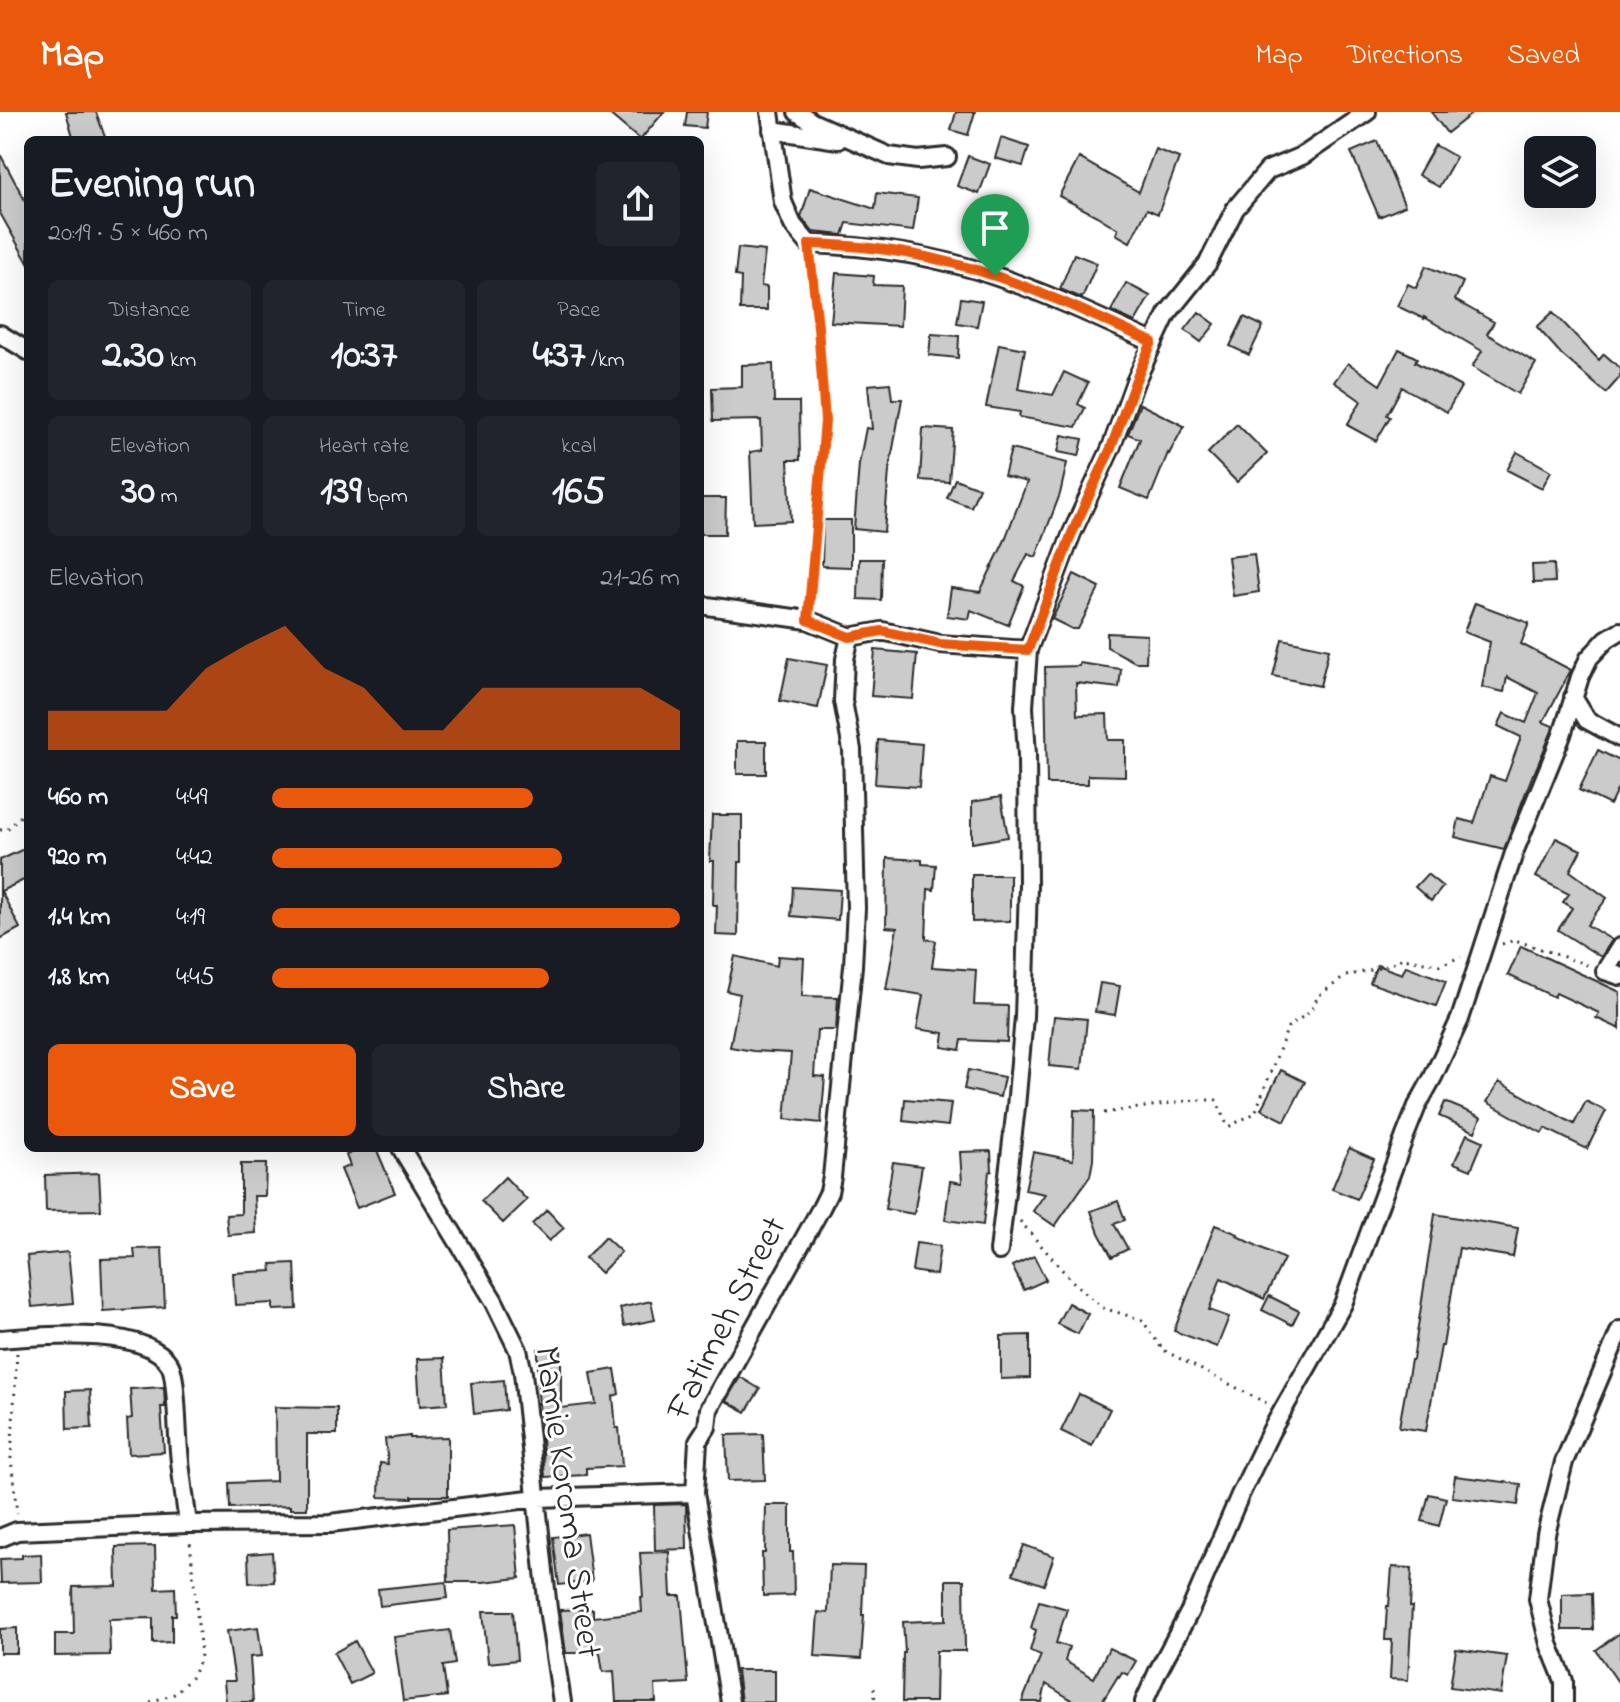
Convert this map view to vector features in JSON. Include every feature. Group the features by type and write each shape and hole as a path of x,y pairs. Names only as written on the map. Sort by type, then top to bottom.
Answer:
{"street":[{"path":"770,112 783,202 793,225 809,244 837,244 890,251 995,276 1057,299 1152,342"},
{"path":"797,112 812,122 889,156 918,160 947,157"},
{"path":"999,1251 1024,1017 1028,871 1024,707 1028,650 1072,533 1111,448 1152,342 1167,314 1208,263 1235,209 1268,170 1304,155 1367,112"},
{"path":"772,130 861,144"},
{"path":"0,334 24,349"},
{"path":"704,606 808,620 850,637 882,631 940,644 1028,650"},
{"path":"1144,1702 1282,1411 1343,1304 1405,1136 1460,1019 1515,850 1562,735 1589,658 1607,639 1620,631"},
{"name":"Fatimeh Street","path":"730,1702 695,1493 698,1441 707,1427 709,1409 829,1192 832,1177 856,908 852,750 843,701 845,659 850,637"},
{"path":"1573,697 1587,720 1620,738"},
{"path":"1612,974 1620,947"},
{"name":"Mamie Koroma Street","path":"403,1152 494,1301 518,1350 562,1702"},
{"path":"1564,1702 1564,1681 1549,1644 1538,1599 1546,1534 1564,1462 1620,1330"},
{"path":"0,1339 101,1336 126,1339 145,1345 170,1365 188,1524"},
{"path":"0,1538 17,1531 188,1524 330,1523 537,1498 695,1493"}],"path":[{"path":"808,620 825,421 809,244"},
{"path":"0,830 8,829 24,813"},
{"path":"1104,1113 1194,1100 1216,1100 1228,1127 1255,1113 1288,1027 1311,1011 1318,996 1346,976 1384,967 1403,958 1440,965 1515,940 1612,974"},
{"path":"1005,1203 1071,1280 1103,1308 1142,1320 1163,1350 1282,1411"},
{"path":"17,1531 11,1458 18,1338"},
{"path":"150,1702 174,1694 193,1676 201,1655 188,1524"},
{"path":"874,1688 875,1702"}],"building":[{"path":"66,112 96,112 105,136 73,136"},
{"path":"607,112 664,112 643,136 635,136"},
{"path":"687,112 707,112 705,128 685,126"},
{"path":"956,112 975,112 968,135 951,130"},
{"path":"1431,112 1474,112 1447,133"},
{"path":"1001,138 1029,147 1023,166 995,158"},
{"path":"1377,141 1405,206 1379,217 1351,152"},
{"path":"1435,145 1456,157 1439,187 1418,175"},
{"path":"1155,149 1179,158 1158,214 1147,209 1130,242 1116,234 1118,229 1059,196 1079,158 1139,192"},
{"path":"0,154 24,199 24,256 0,213"},
{"path":"968,156 990,164 979,194 957,186"},
{"path":"810,188 875,209 877,193 918,198 913,231 847,223 843,235 813,232 801,217"},
{"path":"738,248 765,251 761,286 767,287 767,310 740,310 741,277 735,276"},
{"path":"1074,254 1097,263 1082,298 1060,289"},
{"path":"1426,266 1463,282 1455,300 1494,322 1487,334 1536,363 1518,394 1472,367 1482,351 1424,317 1397,306 1408,284 1416,288"},
{"path":"836,273 874,276 873,285 902,286 900,326 831,322"},
{"path":"1126,283 1150,296 1135,322 1111,311"},
{"path":"961,298 982,301 977,326 957,323"},
{"path":"1199,312 1215,324 1201,342 1185,330"},
{"path":"1553,312 1599,360 1604,354 1620,368 1620,377 1606,393 1562,355 1537,327"},
{"path":"1244,317 1263,326 1249,355 1230,346"},
{"path":"931,334 959,336 958,358 929,355"},
{"path":"999,344 1025,349 1018,389 1053,395 1064,372 1088,383 1078,404 1085,408 1076,427 1019,417 1020,412 986,407"},
{"path":"1399,349 1417,358 1415,362 1461,387 1447,412 1402,387 1376,441 1347,425 1361,401 1334,382 1348,363 1380,385"},
{"path":"773,364 774,402 799,402 800,460 788,460 791,521 753,523 750,452 762,450 761,420 713,421 712,388 742,387 742,365"},
{"path":"890,383 892,399 902,399 889,471 884,532 854,529 859,464 866,428 872,429 868,385"},
{"path":"1140,404 1184,426 1168,453 1149,500 1120,488 1140,439 1128,434"},
{"path":"1237,424 1267,454 1237,482 1208,453"},
{"path":"923,428 953,430 949,482 920,480"},
{"path":"1062,435 1083,439 1079,456 1058,452"},
{"path":"1011,449 1067,463 1060,494 1036,557 1028,554 1014,581 1024,586 1008,625 971,610 969,619 947,616 951,588 980,592 1004,542 1027,482 1004,476"},
{"path":"1517,452 1551,471 1542,488 1507,470"},
{"path":"955,479 979,488 971,507 947,498"},
{"path":"704,498 726,498 725,534 704,534"},
{"path":"823,520 851,520 851,567 822,566"},
{"path":"1254,554 1259,592 1233,596 1228,557"},
{"path":"859,559 882,559 881,600 858,599"},
{"path":"1554,564 1555,582 1533,583 1532,565"},
{"path":"1074,574 1100,587 1078,629 1052,619"},
{"path":"1475,603 1529,623 1521,644 1571,670 1543,722 1553,726 1552,731 1504,849 1455,837 1459,819 1474,823 1490,776 1505,781 1521,737 1498,726 1504,713 1526,723 1538,693 1507,677 1504,692 1482,687 1490,642 1464,632"},
{"path":"1107,633 1147,635 1146,662 1135,662 1107,647"},
{"path":"1282,639 1329,649 1320,686 1273,676"},
{"path":"875,650 917,654 913,699 871,696"},
{"path":"789,658 827,665 818,708 780,701"},
{"path":"1079,663 1121,669 1119,688 1076,683 1077,715 1107,714 1108,740 1125,740 1125,776 1088,775 1088,784 1047,784 1045,667 1079,666"},
{"path":"878,740 922,744 919,787 875,784"},
{"path":"737,741 766,741 766,774 737,774"},
{"path":"1598,750 1620,761 1620,784 1610,805 1579,790"},
{"path":"1001,797 1008,837 972,843 972,802"},
{"path":"712,815 742,815 738,936 716,935 714,861 710,861"},
{"path":"1556,838 1581,850 1570,871 1607,898 1587,925 1612,940 1601,957 1558,930 1572,908 1563,902 1569,894 1536,877"},
{"path":"24,849 24,880 1,891 20,928 0,939 0,860"},
{"path":"887,858 922,860 922,864 936,865 934,890 928,889 926,939 936,941 932,967 976,970 974,1005 1008,1006 1007,1042 962,1040 960,1050 942,1047 944,1033 917,1029 923,995 886,989 897,928 886,927"},
{"path":"1427,874 1443,887 1431,901 1415,887"},
{"path":"972,875 1010,875 1010,921 972,922"},
{"path":"793,887 840,890 838,920 791,916"},
{"path":"1521,946 1620,992 1620,1029 1596,1018 1599,1013 1556,993 1554,997 1508,975"},
{"path":"735,956 777,966 778,956 804,958 802,996 838,997 836,1030 817,1030 814,1076 825,1077 821,1123 785,1119 791,1053 730,1047 740,994 727,991"},
{"path":"1377,965 1402,974 1406,966 1446,981 1436,1006 1370,983"},
{"path":"1100,983 1120,986 1115,1015 1095,1012"},
{"path":"1054,1016 1087,1019 1082,1069 1049,1066"},
{"path":"968,1070 1004,1077 1000,1097 964,1089"},
{"path":"1281,1070 1305,1082 1285,1121 1261,1109"},
{"path":"1499,1082 1574,1124 1586,1101 1606,1111 1587,1149 1545,1128 1542,1133 1487,1102"},
{"path":"905,1099 951,1103 948,1126 903,1121"},
{"path":"1445,1102 1481,1117 1475,1132 1439,1116"},
{"path":"1074,1110 1094,1111 1093,1160 1090,1176 1055,1226 1033,1211 1045,1194 1025,1190 1033,1152 1073,1160"},
{"path":"1467,1134 1483,1141 1471,1170 1454,1163"},
{"path":"1349,1148 1374,1159 1357,1199 1332,1189"},
{"path":"991,1151 992,1171 989,1172 983,1225 945,1220 950,1181 962,1183 960,1152"},
{"path":"378,1152 395,1193 357,1208 341,1169 350,1166 346,1155"},
{"path":"893,1162 922,1166 914,1214 885,1209"},
{"path":"241,1164 266,1164 265,1196 254,1196 256,1233 228,1235 226,1215 241,1214"},
{"path":"99,1173 101,1210 46,1211 45,1175"},
{"path":"505,1177 527,1200 503,1223 481,1201"},
{"path":"1118,1201 1125,1220 1114,1224 1128,1249 1112,1257 1091,1211"},
{"path":"547,1210 564,1228 549,1241 532,1224"},
{"path":"1435,1214 1518,1228 1513,1257 1459,1248 1426,1431 1399,1427 1413,1360"},
{"path":"1215,1225 1284,1259 1264,1299 1221,1278 1209,1310 1229,1317 1217,1347 1174,1331"},
{"path":"605,1237 621,1252 601,1273 585,1258"},
{"path":"916,1243 940,1246 936,1275 912,1271"},
{"path":"162,1248 165,1307 103,1311 101,1259 135,1258 134,1249"},
{"path":"68,1252 73,1303 32,1307 27,1256"},
{"path":"1034,1256 1046,1280 1024,1290 1012,1266"},
{"path":"295,1263 297,1309 273,1310 273,1303 235,1305 233,1273 272,1271 271,1264"},
{"path":"1269,1296 1299,1311 1292,1325 1262,1310"},
{"path":"651,1301 655,1320 624,1326 620,1308"},
{"path":"1068,1303 1088,1314 1078,1334 1057,1324"},
{"path":"1030,1335 1030,1378 1001,1379 1001,1336"},
{"path":"538,1349 561,1349 561,1408 596,1404 591,1373 615,1369 619,1394 613,1396 622,1466 586,1468 586,1475 545,1477"},
{"path":"444,1358 447,1404 420,1406 417,1359"},
{"path":"740,1377 760,1389 746,1412 726,1401"},
{"path":"504,1380 506,1410 474,1414 471,1383"},
{"path":"164,1387 165,1407 161,1407 164,1452 129,1454 127,1419 132,1418 130,1389"},
{"path":"90,1390 92,1428 67,1429 66,1391"},
{"path":"1079,1394 1110,1409 1092,1446 1061,1431"},
{"path":"275,1407 337,1408 337,1434 307,1434 307,1509 290,1509 290,1506 230,1508 229,1483 276,1481"},
{"path":"763,1434 765,1480 728,1481 726,1435"},
{"path":"448,1437 448,1496 379,1497 380,1463 388,1464 385,1439"},
{"path":"1455,1476 1521,1484 1518,1505 1452,1497"},
{"path":"1429,1494 1446,1498 1439,1526 1422,1521"},
{"path":"686,1504 687,1549 655,1550 654,1505"},
{"path":"766,1505 790,1505 794,1595 763,1596 762,1553 765,1553"},
{"path":"515,1525 520,1578 448,1582 447,1530"},
{"path":"586,1533 592,1581 559,1585 553,1537"},
{"path":"1024,1545 1054,1556 1044,1585 1013,1574"},
{"path":"155,1546 156,1589 175,1588 176,1615 172,1615 172,1642 153,1643 153,1618 109,1619 110,1655 55,1656 55,1634 74,1634 73,1587 117,1586 116,1547"},
{"path":"272,1552 274,1582 249,1583 248,1554"},
{"path":"669,1552 671,1596 681,1596 688,1683 655,1685 656,1702 616,1702 614,1671 603,1672 600,1653 566,1653 560,1610 593,1609 593,1617 642,1612 640,1553"},
{"path":"41,1554 42,1582 1,1583 0,1559"},
{"path":"830,1565 864,1566 861,1659 815,1656 818,1612 828,1613"},
{"path":"1392,1567 1412,1568 1408,1680 1390,1679 1392,1640 1385,1640"},
{"path":"946,1580 964,1580 965,1651 936,1651 935,1702 902,1702 903,1622 946,1620"},
{"path":"446,1582 448,1598 380,1606 378,1589"},
{"path":"1592,1593 1593,1630 1562,1630 1562,1594"},
{"path":"1039,1601 1067,1609 1056,1643 1069,1647 1065,1661 1094,1678 1109,1648 1136,1661 1128,1675 1122,1672 1118,1676 1102,1702 1075,1702 1046,1684 1042,1702 1022,1702 1041,1655 1030,1651 1036,1630 1031,1628"},
{"path":"483,1611 513,1611 517,1660 488,1663"},
{"path":"258,1627 262,1656 250,1657 253,1702 226,1702 224,1681 235,1681 227,1631"},
{"path":"17,1628 17,1653 0,1653 0,1629"},
{"path":"450,1630 455,1664 443,1666 447,1696 403,1701 394,1637"},
{"path":"1620,1633 1620,1685 1596,1650"},
{"path":"355,1641 372,1673 350,1684 334,1653"},
{"path":"1456,1649 1507,1656 1501,1694 1450,1687"},
{"path":"737,1670 775,1670 775,1702 741,1702"}],"route":[{"path":"809,244 837,244 890,251 995,276 1057,299 1152,342 1111,448 1072,533 1028,650 940,644 882,631 850,637 808,620 825,421 809,244"}]}
